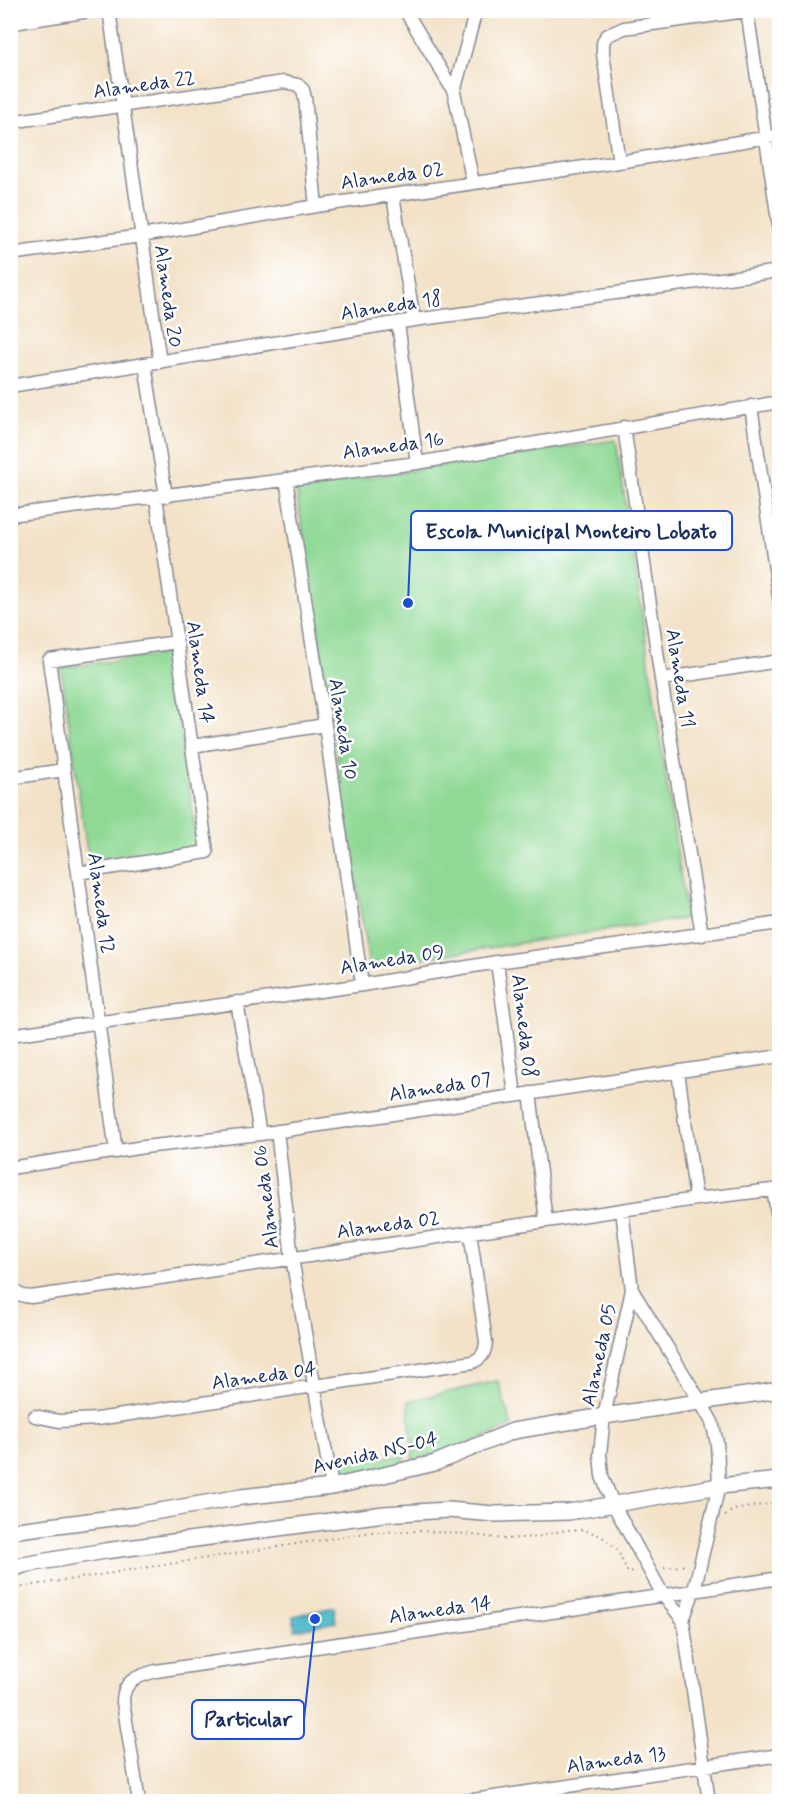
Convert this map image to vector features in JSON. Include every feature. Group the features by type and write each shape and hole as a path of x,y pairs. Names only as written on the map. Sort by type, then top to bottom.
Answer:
{"street":[{"path":"10,22 86,10"},
{"name":"Alameda 20","path":"109,10 159,362"},
{"path":"405,10 454,92 473,183"},
{"path":"454,92 476,10"},
{"path":"619,162 603,43 606,36 624,28 753,10"},
{"path":"748,11 780,234"},
{"name":"Alameda 22","path":"10,122 284,82 303,90 316,206"},
{"name":"Alameda 02","path":"10,254 141,236 316,206 619,162 780,135"},
{"path":"393,196 414,320"},
{"name":"Alameda 18","path":"10,386 414,320 780,271"},
{"path":"398,323 417,463"},
{"name":"Alameda 14","path":"78,873 207,852 177,642 145,365"},
{"name":"Alameda 16","path":"10,515 417,463 780,402"},
{"path":"751,406 776,556 780,603"},
{"name":"Alameda 11","path":"624,427 702,935"},
{"name":"Alameda 10","path":"286,479 325,725 362,985"},
{"name":"Alameda 12","path":"111,1152 98,1021 49,660 177,642"},
{"path":"661,679 780,661"},
{"path":"192,746 325,725"},
{"path":"10,778 64,770"},
{"name":"Alameda 09","path":"10,1035 362,985 497,962 780,923"},
{"name":"Alameda 08","path":"497,962 514,1095"},
{"path":"237,1002 260,1134"},
{"name":"Alameda 07","path":"10,1168 144,1147 260,1134 780,1056"},
{"path":"678,1072 696,1199"},
{"path":"530,1093 546,1221"},
{"name":"Alameda 06","path":"277,1131 292,1258 332,1487"},
{"path":"776,1190 780,1229"},
{"name":"Alameda 02","path":"10,1282 12,1288 20,1296 32,1297 696,1199 776,1190"},
{"path":"622,1211 632,1290"},
{"name":"Alameda 04","path":"35,1416 59,1421 97,1419 474,1362 485,1352 486,1342 470,1232"},
{"name":"Alameda 05","path":"632,1290 712,1422 717,1443 719,1486 694,1590 682,1620"},
{"name":"Alameda 05","path":"632,1290 604,1416 600,1454 602,1476 613,1504 663,1596 682,1620 709,1802"},
{"name":"Avenida NS-04","path":"10,1531 136,1515 241,1497 332,1487 435,1463 513,1431 780,1390"},
{"path":"10,1570 23,1565 105,1551 384,1514 448,1510 533,1514 569,1512 719,1486 780,1480"},
{"name":"Alameda 14","path":"139,1802 123,1690 141,1675 780,1578"},
{"name":"Alameda 13","path":"459,1802 780,1755"}],"path":[{"path":"719,1520 733,1510 780,1502"},
{"path":"10,1589 372,1532 422,1531 504,1539 537,1537 565,1530 585,1530 601,1536 617,1550 628,1573 701,1563"}],"green space":[{"path":"616,440 687,918 369,966 296,488"},
{"path":"169,653 198,849 89,865 61,668"},
{"path":"498,1381 512,1426 429,1461 413,1460 408,1401"},
{"path":"405,1456 404,1466 338,1480 333,1459"}],"water":[{"path":"334,1607 336,1622 295,1630 293,1616"}],"place":[{"name":"Escola Municipal Monteiro Lobato","path":"408,603"},
{"name":"Particular","path":"315,1619"}]}
